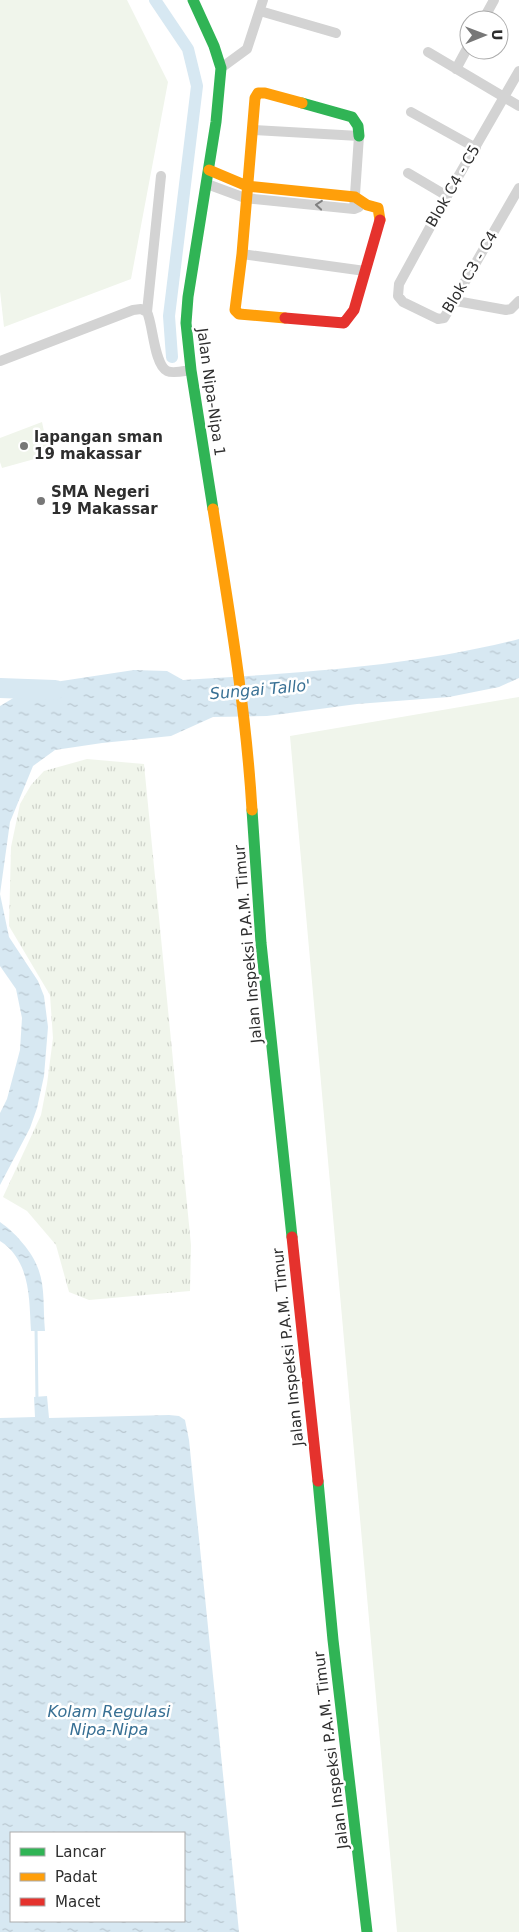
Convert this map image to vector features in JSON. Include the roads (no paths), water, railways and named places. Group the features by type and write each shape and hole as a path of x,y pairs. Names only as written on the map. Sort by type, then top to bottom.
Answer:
{"street":[{"name":"Jalan Nipa-Nipa 1","path":"193,0 214,46 221,68 216,122 188,297 186,323 191,370 235,644 249,758"},
{"path":"221,68 247,50 263,0"},
{"path":"260,11 336,33"},
{"path":"428,52 519,106"},
{"path":"456,69 461,60"},
{"name":"Blok C4 - C5","path":"404,302 398,296 399,284 519,71"},
{"path":"207,184 246,192 354,203 367,204 378,208 381,214 354,310 347,322 239,314 235,310 242,254 246,192 255,98 258,93 352,118 358,126 359,136 354,203"},
{"path":"411,112 476,148"},
{"path":"252,130 359,136"},
{"path":"209,170 246,192"},
{"path":"408,173 447,196"},
{"path":"161,176 147,312 158,355 164,368 167,371 178,372 191,370"},
{"name":"Blok C3 - C4","path":"404,302 438,319 444,318 456,301 519,188"},
{"path":"242,254 365,271"},
{"path":"456,301 506,310 511,309 519,301"},
{"path":"0,361 133,310 141,309 147,312"},
{"name":"Jalan Inspeksi P.A.M. Timur","path":"249,758 261,943 308,1382 333,1640 367,1932"}],"water":[{"path":"519,639 519,678 499,687 449,697 357,704 267,716 213,717 171,736 55,750 33,766 10,822 0,894 0,706 35,685 134,670 167,671 183,680 268,675 436,656 478,649"},
{"path":"0,894 9,937 38,981 44,996 48,1027 44,1076 37,1108 30,1128 0,1185 0,1113 7,1099 20,1050 22,1018 16,989 0,966"},
{"path":"0,1222 22,1242 37,1267 41,1277 45,1331 31,1331 30,1306 23,1270 18,1259 0,1241"},
{"name":"Kolam Regulasi Nipa-Nipa","path":"47,1396 49,1418 169,1415 179,1416 185,1420 189,1440 239,1932 0,1932 0,1418 35,1417 34,1397"}],"waterway":[{"path":"155,0 188,49 197,86 169,316 172,357"},
{"name":"Sungai Tallo'","path":"0,688 55,690"},
{"path":"36,1327 37,1401"}],"place":[{"name":"lapangan sman 19 makassar","path":"24,446"},
{"name":"SMA Negeri 19 Makassar","path":"41,501"}]}
